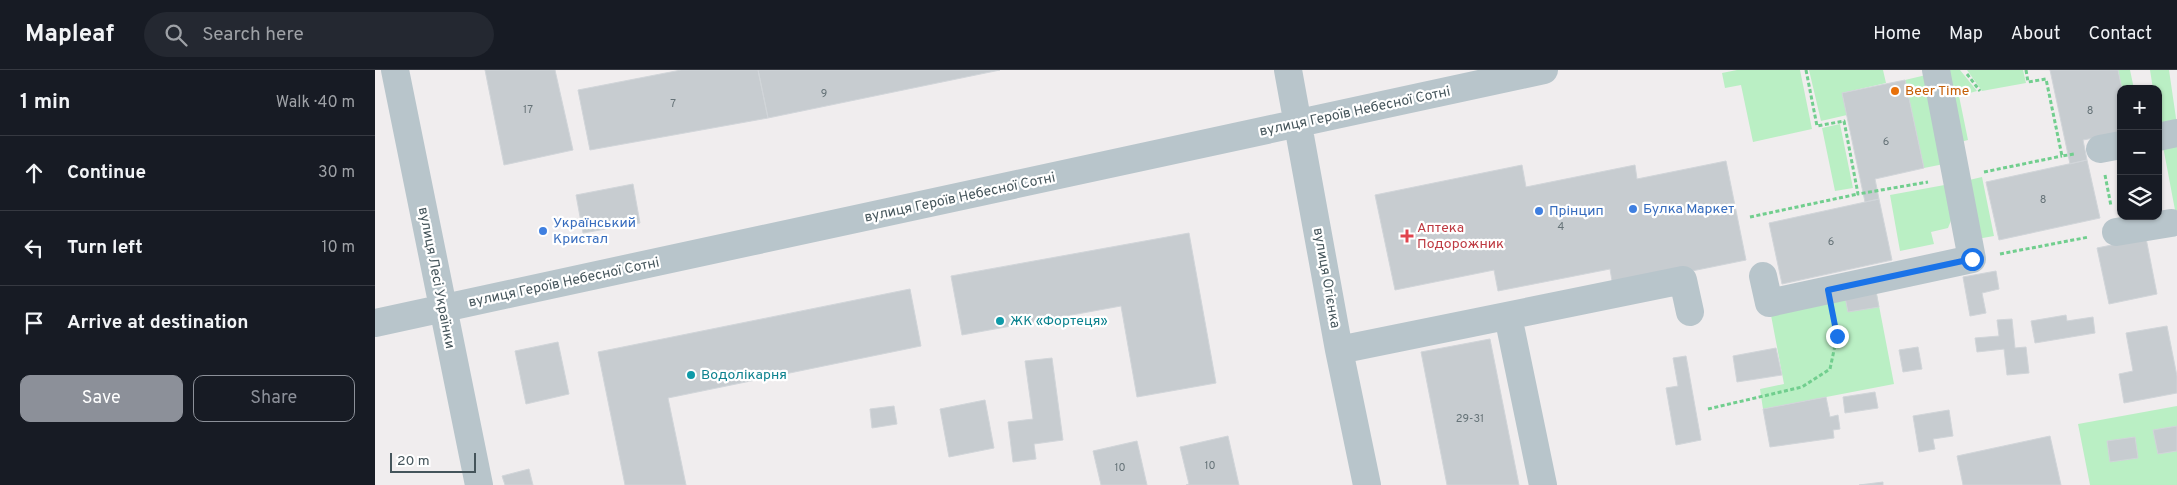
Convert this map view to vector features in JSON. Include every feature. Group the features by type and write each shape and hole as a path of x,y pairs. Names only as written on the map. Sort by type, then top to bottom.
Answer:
{"street":[{"name":"вулиця Лесі Українки","path":"395,70 479,485"},
{"name":"вулиця Огієнка","path":"1288,70 1339,350 1367,485"},
{"name":"вулиця Героїв Небесної Сотні","path":"375,323 1544,70"},
{"path":"1763,276 1769,303 1972,259 1936,70"},
{"path":"2162,136 2177,133"},
{"path":"2116,232 2171,223"},
{"path":"1339,350 1683,280 1690,312"},
{"path":"1508,316 1543,485"}],"path":[{"path":"1806,70 1817,126 1844,121 1858,194"},
{"path":"1963,70 1980,91"},
{"path":"2026,70 2028,82 2046,79 2061,156"},
{"path":"1750,217 1858,194 2111,147 2116,232 1972,259"},
{"path":"1708,409 1802,387 1829,369 1837,336 1828,290"}],"green space":[{"path":"1737,70 1800,70 1812,129 1753,142 1741,85 1725,88 1722,73"},
{"path":"1809,70 1883,70 1886,83 1842,93 1847,115 1821,121"},
{"path":"1938,70 1960,70 1977,91 1959,96 1968,140 1952,144"},
{"path":"1967,70 2023,70 2026,83 1982,91"},
{"path":"2118,70 2130,70 2133,85 2121,85"},
{"path":"2150,70 2169,70 2177,125 2162,127 2162,85 2152,85"},
{"path":"1926,75 1944,164 1924,168 1905,80"},
{"path":"1840,124 1853,188 1835,191 1822,128"},
{"path":"2177,138 2177,210 2175,210 2162,141"},
{"path":"1982,177 1994,236 1977,239 1965,181"},
{"path":"1950,184 1956,208 1948,228 1931,232 1934,244 1900,251 1890,195"},
{"path":"1876,290 1894,384 1763,409 1760,389 1784,384 1770,310"},
{"path":"2177,406 2177,485 2090,485 2078,424"}],"building":[{"path":"485,70 555,70 573,150 504,165"},
{"path":"681,70 758,70 768,118 590,150 578,90"},
{"path":"758,70 1000,70 768,118"},
{"path":"2050,70 2118,70 2121,85 2117,85 2117,134 2083,140 2087,160 2070,164"},
{"path":"1905,80 1924,168 1875,179 1879,199 1865,202 1842,93"},
{"path":"2087,160 2100,218 1999,240 1986,182"},
{"path":"1726,161 1746,260 1613,287 1610,269 1498,291 1494,270 1395,290 1375,195 1522,165 1526,187 1635,165 1637,179"},
{"path":"633,184 640,223 583,233 576,195"},
{"path":"1879,199 1892,260 1782,284 1769,223"},
{"name":"ЖК «Фортеця»","path":"1189,233 1216,383 1137,397 1121,306 962,335 951,276"},
{"path":"2146,238 2157,294 2109,304 2097,248"},
{"path":"1996,271 1999,289 1982,293 1986,313 1970,316 1963,277"},
{"path":"1875,286 1879,307 1848,312 1844,292"},
{"name":"Водолікарня","path":"910,289 921,346 668,398 686,485 625,485 598,352"},
{"path":"2066,315 2067,321 2093,317 2095,333 2035,343 2031,321"},
{"path":"2012,319 2015,348 2026,347 2029,373 2007,375 2004,349 1977,352 1975,338 1999,336 1997,320"},
{"path":"2167,326 2177,376 2177,393 2124,403 2119,374 2133,371 2126,333"},
{"path":"1490,339 1519,485 1447,485 1421,352"},
{"path":"558,342 569,394 526,404 515,351"},
{"path":"1918,347 1922,369 1903,372 1899,350"},
{"path":"1776,348 1782,375 1737,382 1733,356"},
{"path":"1686,356 1701,440 1676,445 1666,388 1678,386 1673,358"},
{"path":"1052,358 1063,440 1034,444 1036,459 1013,462 1008,422 1033,419 1025,361"},
{"path":"1875,392 1878,408 1845,413 1843,397"},
{"path":"1826,397 1830,417 1838,415 1840,429 1833,430 1834,438 1770,447 1763,409"},
{"path":"985,400 994,448 949,457 940,409"},
{"path":"894,406 897,424 872,428 870,409"},
{"path":"1949,410 1953,436 1933,439 1935,449 1919,452 1913,416"},
{"path":"2177,426 2177,451 2158,454 2153,430"},
{"path":"1228,436 1239,485 1186,485 1189,484 1180,447"},
{"path":"2050,436 2061,485 1963,485 1957,456"},
{"path":"2135,437 2138,458 2110,462 2107,441"},
{"path":"1137,441 1147,485 1101,485 1093,451"},
{"path":"529,469 533,485 505,485 502,476"},
{"path":"1883,482 1883,485 1859,485"}],"place":[{"name":"Beer Time","path":"1895,91"},
{"name":"Булка Маркет","path":"1633,209"},
{"name":"Прінцип","path":"1539,211"},
{"name":"Український Кристал","path":"543,231"},
{"name":"Аптека Подорожник","path":"1407,236"},
{"name":"ЖК «Фортеця»","path":"1000,321"},
{"name":"Водолікарня","path":"691,375"}],"route":[{"path":"1837,336 1828,290 1972,259"}]}
